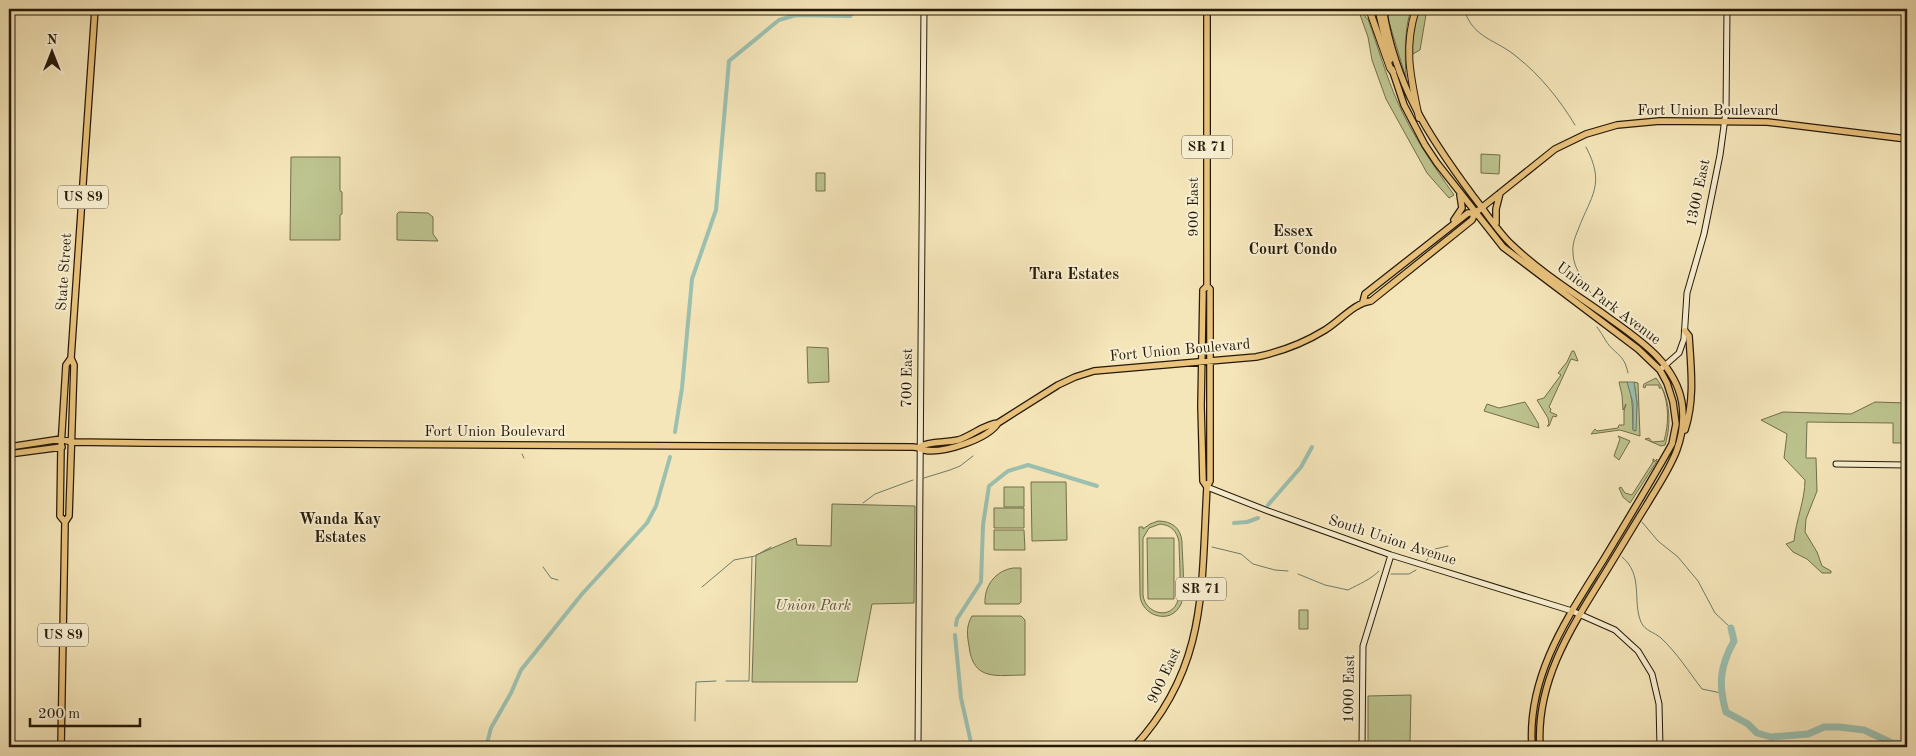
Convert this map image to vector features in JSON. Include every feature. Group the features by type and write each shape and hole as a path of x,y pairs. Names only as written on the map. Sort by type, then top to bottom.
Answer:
{"highway":[{"path":"1369,9 1393,72"},
{"path":"1416,9 1410,32 1409,67 1419,118"}],"main road":[{"name":"State Street","path":"61,747 65,522 69,516 74,365 71,358 96,9"},
{"name":"900 East","path":"1134,747 1161,714 1188,660 1200,602 1206,487 1210,480 1210,289 1207,286 1206,9"},
{"name":"Union Park Avenue","path":"1378,9 1393,72 1402,100 1419,134 1437,162 1475,213 1512,255 1638,349 1660,370 1667,383 1673,402 1675,432 1672,444 1572,611 1550,652 1539,684 1533,714 1532,747"},
{"name":"Union Park Avenue","path":"1383,9 1397,66 1419,118 1482,207 1513,246 1644,343 1666,366 1678,388 1682,403 1683,426 1681,441 1672,460 1579,614 1561,648 1548,679 1541,713 1540,747"},
{"name":"Fort Union Boulevard","path":"71,442 919,447 924,450 932,450 960,445 994,430 998,423 1058,385 1087,373 1111,369 1256,357 1289,348 1326,330 1363,302 1371,301 1472,220 1475,213 1482,207 1556,149 1598,130 1645,121 1777,123 1907,139"},
{"path":"1448,229 1461,211 1462,204 1458,190"},
{"path":"1496,225 1496,209 1501,192"},
{"name":"Fort Union Boulevard","path":"1363,302 1365,294 1468,213 1475,213"},
{"name":"900 East","path":"1206,487 1203,481 1202,362 1203,290 1207,286"},
{"path":"1681,441 1688,422 1691,394 1689,336 1685,331"},
{"name":"State Street","path":"65,522 60,516 61,439 66,365 71,358"},
{"path":"9,447 61,439 71,442"},
{"path":"9,454 61,447 71,442"},
{"path":"1628,534 1626,530 1633,518 1633,511"}],"street":[{"name":"700 East","path":"918,747 919,447 924,205 924,9"},
{"name":"1300 East","path":"1660,370 1680,350 1685,331 1687,293 1707,220 1725,122 1726,9"},
{"path":"1836,464 1907,465"},
{"name":"South Union Avenue","path":"1206,487 1268,512 1390,555 1572,611 1615,630 1630,642 1645,660 1652,674 1659,704 1660,747"},
{"name":"1000 East","path":"1362,747 1362,658 1367,632 1390,555"}],"green space":[{"path":"1358,9 1362,9 1368,19 1398,103 1410,127 1454,195 1449,198 1427,173 1386,99 1372,60 1368,37"},
{"path":"1387,9 1411,9 1406,34 1406,78 1389,22"},
{"path":"1418,9 1427,9 1420,50 1411,55 1413,29"},
{"path":"1481,154 1500,155 1499,174 1481,173"},
{"path":"291,157 340,157 342,214 340,215 340,240 290,240"},
{"path":"816,173 825,173 825,191 816,191"},
{"path":"399,212 428,213 433,217 433,234 438,241 397,240 397,214"},
{"path":"807,347 828,348 829,382 808,383"},
{"path":"1572,351 1574,351 1578,361 1571,359 1549,407 1551,409 1550,412 1557,415 1556,417 1553,416 1549,426 1547,426 1549,424 1548,418 1537,400 1544,398 1561,375 1558,373 1567,362"},
{"path":"1656,378 1661,385 1667,401 1669,419 1665,445 1661,446 1645,439 1649,438 1652,442 1664,441 1666,434 1667,407 1662,388 1659,388 1659,385 1646,385 1645,388 1643,387 1644,384"},
{"path":"1619,382 1627,382 1631,394 1633,430 1635,431 1637,403 1634,382 1638,383 1640,436 1620,430 1591,434 1595,429 1597,431 1618,428 1619,425 1624,425 1626,404 1623,410"},
{"path":"1525,402 1539,428 1484,411 1487,404 1499,408"},
{"path":"1875,402 1907,403 1907,443 1893,443 1893,423 1807,422 1806,458 1816,458 1817,491 1806,519 1805,532 1817,552 1822,566 1831,571 1831,573 1822,573 1807,559 1793,552 1786,544 1794,541 1804,495 1805,480 1784,458 1787,434 1761,420 1783,412 1851,414"},
{"path":"1618,436 1630,441 1619,460 1614,456 1620,439"},
{"path":"1653,459 1654,462 1657,459 1657,461 1630,503 1623,497 1619,488 1621,487 1625,493 1632,495 1653,462"},
{"path":"1031,482 1066,482 1067,540 1032,541"},
{"path":"1004,487 1024,487 1024,507 1004,507"},
{"name":"Union Park","path":"832,504 915,506 914,603 872,604 857,682 752,682 756,555 796,538 797,545 831,546"},
{"path":"994,508 1024,508 1024,528 994,528"},
{"path":"1158,521 1168,522 1178,529 1181,537 1184,583 1181,604 1171,615 1157,616 1151,613 1145,608 1140,595 1139,527 1143,527 1143,529","holes":["1160,524 1173,529 1179,542 1180,588 1178,600 1175,607 1165,613 1148,607 1143,595 1143,538 1149,528"]},
{"path":"994,530 1024,530 1025,550 994,550"},
{"path":"1147,538 1174,538 1174,599 1148,599"},
{"path":"1013,568 1021,568 1021,602 1019,604 985,604 986,591 992,580 1001,572"},
{"path":"1299,610 1308,610 1308,629 1299,629"},
{"path":"972,616 1021,616 1025,620 1025,675 988,674 976,666 971,658 967,634"},
{"path":"1411,695 1410,743 1368,743 1368,696"}],"shaded area":[{"path":"1627,382 1634,382 1637,403 1636,431 1633,430 1633,403"}],"waterway":[{"path":"675,432 682,388 692,279 716,210 729,61 779,20 796,15 850,16 857,9"},
{"path":"1464,9 1468,19 1479,33 1509,51 1542,80 1563,106 1575,125"},
{"path":"1586,147 1592,160 1596,181 1592,198 1575,238 1573,250 1575,265 1593,298"},
{"path":"1597,327 1609,346 1622,358 1628,373"},
{"path":"1268,505 1301,467 1312,447"},
{"path":"522,454 524,458"},
{"path":"924,478 960,466 973,456"},
{"path":"486,747 491,728 511,693 521,670 582,594 647,523 656,506 670,457"},
{"path":"956,625 957,619 981,582 983,525 989,486 1008,471 1028,465 1097,486"},
{"path":"863,503 875,494 913,480"},
{"path":"1234,523 1247,522 1258,518"},
{"path":"1642,522 1658,541 1678,557 1698,581 1715,613 1731,628"},
{"path":"1426,561 1435,549 1448,546"},
{"path":"702,587 734,560 755,556 771,547"},
{"path":"1212,547 1241,554 1253,564 1275,570 1288,571"},
{"path":"726,681 749,681 752,557"},
{"path":"1622,557 1629,564 1633,572 1637,606 1643,625 1667,644 1702,689 1721,693"},
{"path":"543,567 551,578 558,580"},
{"path":"1391,574 1409,574 1416,570"},
{"path":"1298,574 1325,585 1348,590 1379,571"},
{"path":"1731,628 1734,641 1723,667 1721,684 1723,702 1726,712 1748,724 1757,733 1771,737 1808,734 1824,727 1839,727 1864,730 1892,743 1907,744"},
{"path":"955,635 961,698 972,747"},
{"path":"695,721 696,682 716,681"}],"district":[{"name":"Essex Court Condo","path":"1293,241"},
{"name":"Tara Estates","path":"1074,275"},
{"name":"Wanda Kay Estates","path":"340,529"}]}
